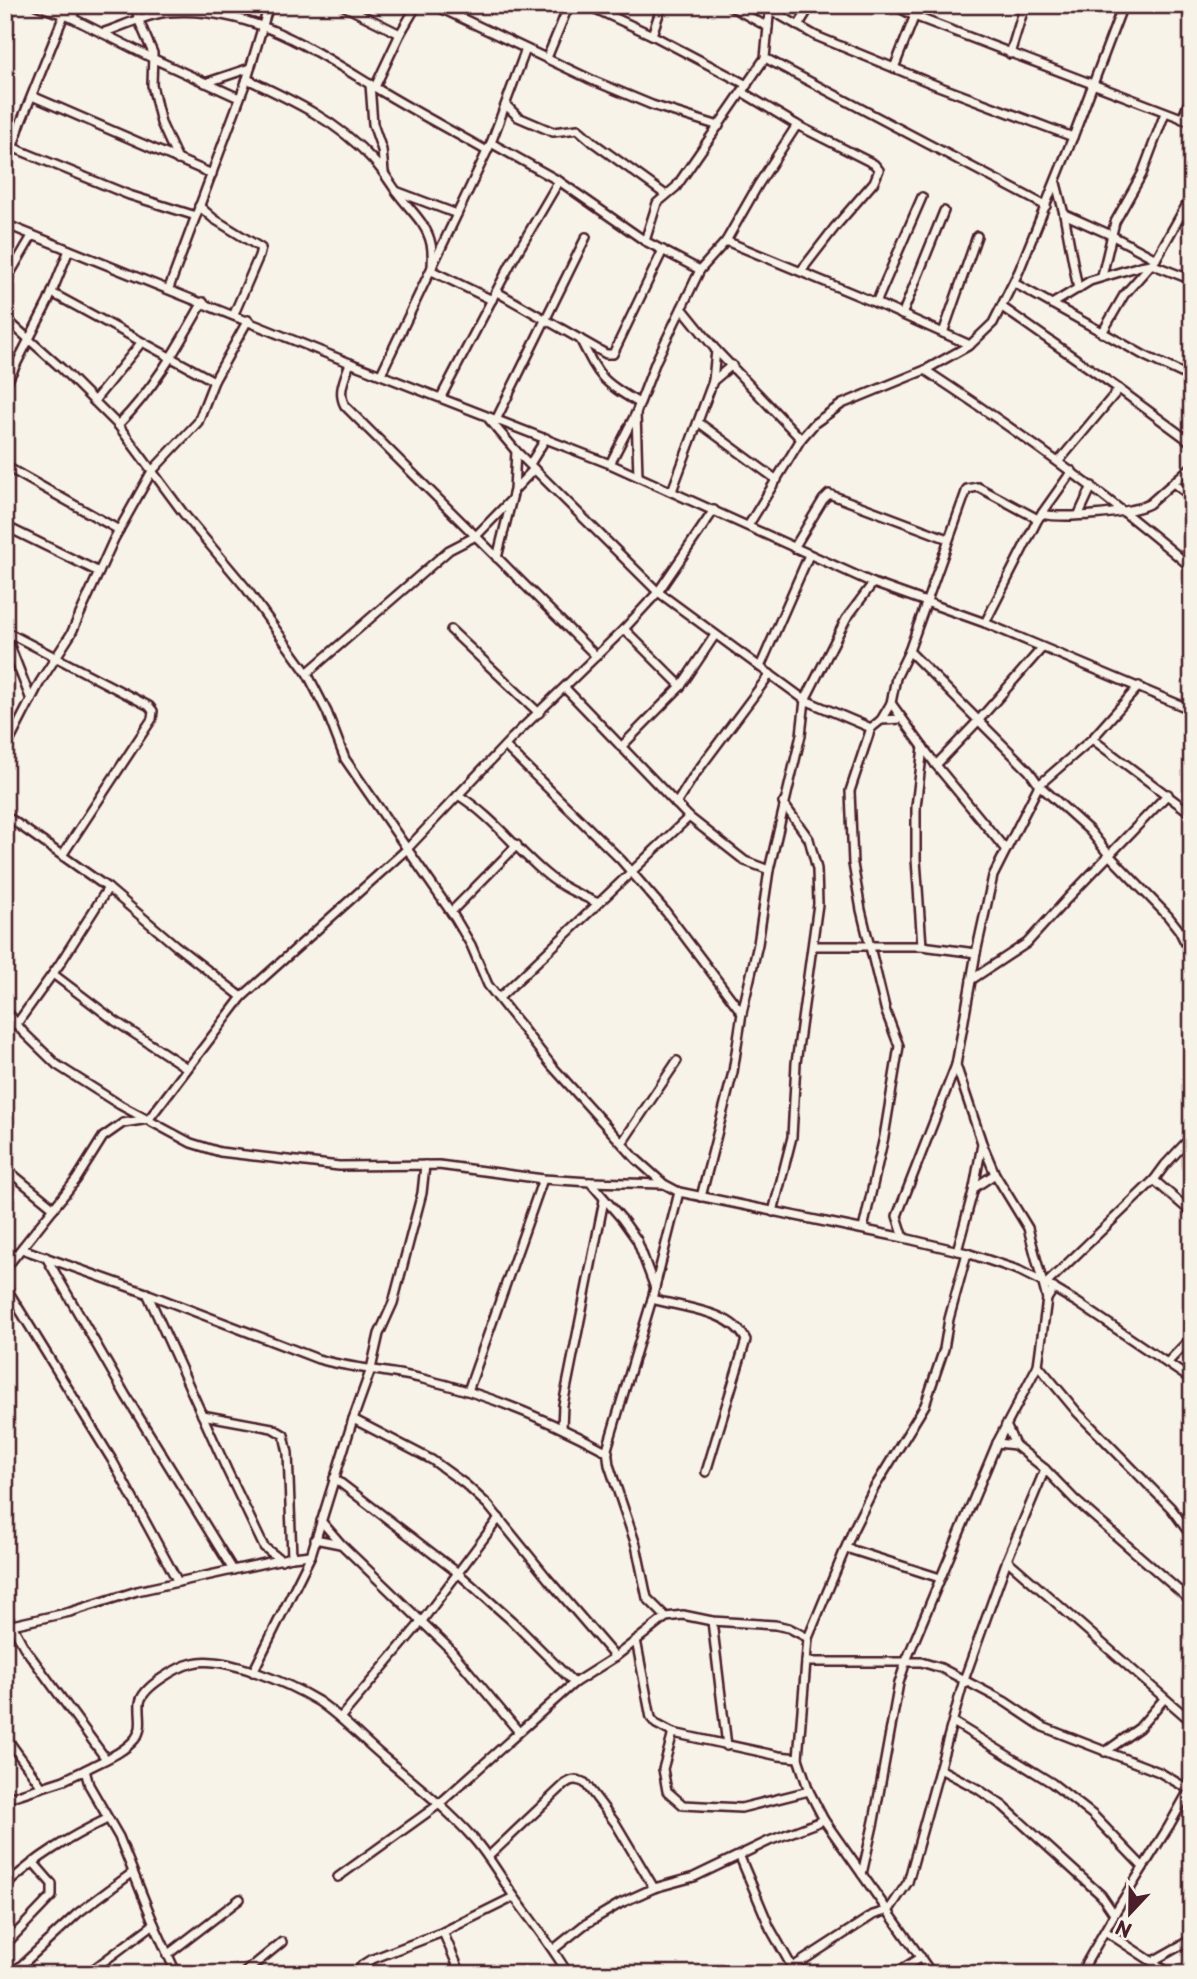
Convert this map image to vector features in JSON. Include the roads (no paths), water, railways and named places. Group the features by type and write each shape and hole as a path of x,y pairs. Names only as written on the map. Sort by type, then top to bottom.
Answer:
{"street":[{"path":"36,5 68,16 239,98"},
{"path":"5,170 32,96 68,16 78,5"},
{"path":"135,5 152,49 152,85 161,123 178,160"},
{"path":"211,5 232,17"},
{"path":"169,288 247,79 269,5"},
{"path":"342,5 400,34"},
{"path":"384,173 382,150 373,124 372,86 417,5"},
{"path":"435,5 652,105 719,126"},
{"path":"547,58 569,5"},
{"path":"587,5 652,35 747,85"},
{"path":"652,35 662,5"},
{"path":"728,5 768,27"},
{"path":"798,26 811,5"},
{"path":"894,5 914,16 1010,54 1192,122"},
{"path":"894,68 919,5"},
{"path":"1010,54 1025,5"},
{"path":"748,526 801,439 815,423 842,404 925,370 970,345 993,323 1014,283 1056,182 1123,5"},
{"path":"645,241 657,203 676,187 765,58 767,7"},
{"path":"767,7 798,26 894,68 1073,137"},
{"path":"103,33 166,12 232,17 264,25 336,62 372,86 559,181 645,241 700,270"},
{"path":"381,374 489,147 526,49"},
{"path":"765,58 1045,206"},
{"path":"205,83 250,68"},
{"path":"247,79 289,98 332,125 364,151 415,213 427,233 431,244 432,271"},
{"path":"742,93 797,125 874,164 879,170 874,182 801,271"},
{"path":"1182,119 1192,94"},
{"path":"32,96 212,174"},
{"path":"506,105 518,117 553,132 578,129 666,195"},
{"path":"1102,276 1111,235 1123,205 1142,174 1165,113"},
{"path":"610,464 636,413 700,270 726,240 797,125"},
{"path":"14,148 129,195 196,216"},
{"path":"441,397 511,263 559,181"},
{"path":"1056,182 1078,289"},
{"path":"396,191 457,214"},
{"path":"1102,333 1124,295 1154,262 1192,195"},
{"path":"876,303 922,197"},
{"path":"200,206 214,219 261,248 260,256 234,314"},
{"path":"902,314 944,211"},
{"path":"1064,214 1111,235 1154,262 1192,281"},
{"path":"5,224 610,464 873,583 985,623 1192,710"},
{"path":"5,282 32,236"},
{"path":"943,333 977,236"},
{"path":"496,420 586,237"},
{"path":"726,240 970,345"},
{"path":"5,386 30,341 69,250"},
{"path":"497,292 606,354 613,354 663,250"},
{"path":"1052,304 1102,276 1154,262"},
{"path":"432,271 492,300"},
{"path":"1014,283 1102,333 1192,378"},
{"path":"52,293 214,381"},
{"path":"118,425 139,404 171,359 203,302"},
{"path":"682,307 716,349 801,439"},
{"path":"1002,307 1192,443"},
{"path":"5,318 61,368 118,425 246,588 307,673 327,712 345,759 451,912 471,945 488,985 552,1066 636,1159 664,1184 679,1192 891,1235 957,1251 1018,1270 1047,1285 1192,1380"},
{"path":"5,750 31,700 71,634 119,530 152,471 198,422 214,381 248,320"},
{"path":"580,339 597,374 639,403"},
{"path":"94,401 141,342"},
{"path":"672,491 713,381 716,349"},
{"path":"350,363 341,390 345,406 596,656"},
{"path":"713,381 732,365"},
{"path":"925,370 1059,461 1126,512 1192,568"},
{"path":"1059,461 1119,389"},
{"path":"636,413 638,476"},
{"path":"485,416 516,451 658,592 805,700 871,728"},
{"path":"698,422 777,480"},
{"path":"514,490 532,467 546,438"},
{"path":"497,558 514,490 516,451"},
{"path":"5,466 119,530"},
{"path":"863,1229 884,1137 899,1046 886,1012 861,910 853,864 850,791 871,728 881,720 891,703 896,678 909,651 967,489 978,487 1040,516 1126,512 1149,504 1192,466"},
{"path":"985,623 1040,516 1072,471"},
{"path":"1173,483 1192,497"},
{"path":"1079,514 1092,486"},
{"path":"794,548 829,494 948,539"},
{"path":"307,673 449,550 476,536 510,501"},
{"path":"5,1269 54,1208 103,1137 124,1123 149,1119 242,997 407,849 505,746 624,629 658,592 714,510"},
{"path":"5,526 99,572"},
{"path":"760,667 809,555"},
{"path":"701,1197 731,1084 742,1013 758,944 769,870 801,735 805,700 846,619 873,583"},
{"path":"624,629 681,686"},
{"path":"451,630 539,713"},
{"path":"5,632 149,706 153,711 152,719 63,854"},
{"path":"5,632 31,700"},
{"path":"621,747 681,686 715,635"},
{"path":"936,765 1042,648"},
{"path":"909,651 1029,771 1039,785 1090,831 1109,855 1168,916 1179,930 1192,956"},
{"path":"676,804 770,674"},
{"path":"891,1235 956,1065 993,876 1039,785 1092,738 1139,686"},
{"path":"565,688 689,817 745,861 769,870"},
{"path":"891,703 936,765 1006,850"},
{"path":"881,720 902,719"},
{"path":"5,729 14,734"},
{"path":"1092,738 1192,814"},
{"path":"505,746 630,871 666,912 742,1013"},
{"path":"922,946 916,859 916,807 923,747"},
{"path":"971,980 1027,943 1168,794"},
{"path":"458,795 489,817 546,874 598,904"},
{"path":"774,1212 792,1137 796,1063 818,904 817,869 809,839 783,803"},
{"path":"5,815 108,887 194,961 242,997"},
{"path":"499,998 689,817"},
{"path":"451,912 517,845"},
{"path":"16,1025 53,974 108,887"},
{"path":"814,946 922,946 976,953"},
{"path":"53,974 115,1021 187,1068"},
{"path":"5,1009 16,1025 57,1065 120,1105 191,1143 220,1152 339,1166 439,1165 542,1179 664,1184"},
{"path":"622,1143 677,1060"},
{"path":"862,1874 899,1683 906,1661 997,1443 1038,1365 1047,1299 1047,1285 1028,1228 995,1174 956,1065"},
{"path":"1047,1299 1047,1285 1154,1180 1192,1136"},
{"path":"957,1251 974,1188 982,1143"},
{"path":"253,1672 311,1555 379,1334 393,1303 422,1193 425,1165"},
{"path":"5,1168 54,1208"},
{"path":"974,1188 995,1174"},
{"path":"468,1391 542,1179"},
{"path":"1154,1180 1192,1213"},
{"path":"590,1182 637,1240 655,1288"},
{"path":"666,1617 647,1598 636,1545 609,1465 608,1452 655,1288 679,1192"},
{"path":"562,1427 567,1382 604,1200"},
{"path":"897,1216 904,1238"},
{"path":"23,1249 318,1359 425,1379 495,1399 562,1427 608,1452"},
{"path":"932,1974 824,1820 809,1791 798,1758 808,1638 845,1548 873,1490 925,1405 944,1349 949,1319 967,1254"},
{"path":"46,1257 126,1396 233,1570"},
{"path":"5,1286 112,1460 178,1582"},
{"path":"146,1293 264,1547 281,1560"},
{"path":"652,1298 728,1321 740,1328 746,1340 706,1472"},
{"path":"1167,1363 1192,1337"},
{"path":"1038,1365 1077,1412 1171,1508 1192,1537"},
{"path":"202,1415 272,1428 284,1435 288,1453 292,1558"},
{"path":"353,1419 432,1460 466,1484 499,1518 615,1657"},
{"path":"1006,1425 1015,1446"},
{"path":"997,1443 1015,1446 1045,1469 1075,1500 1192,1602"},
{"path":"782,1974 794,1971 873,1915 889,1910 908,1882 964,1680 1007,1560 1045,1469"},
{"path":"334,1478 458,1573 512,1620 574,1683"},
{"path":"340,1718 422,1621 499,1518"},
{"path":"321,1521 341,1544 449,1648 519,1732"},
{"path":"315,1539 341,1544"},
{"path":"258,1565 264,1547"},
{"path":"845,1548 940,1578"},
{"path":"12,1625 70,1612 136,1591 311,1555"},
{"path":"1007,1560 1192,1722"},
{"path":"5,1612 23,1647 106,1759"},
{"path":"338,1877 462,1786 574,1683 615,1657 666,1617 683,1615 712,1621 775,1625 789,1628 808,1638"},
{"path":"712,1621 727,1746"},
{"path":"636,1640 651,1718 656,1724 673,1733 727,1746 798,1758"},
{"path":"806,1662 906,1661 941,1668 1004,1701 1043,1727 1159,1772 1190,1787 1080,1974"},
{"path":"5,1799 85,1770 123,1749 136,1738 141,1724 140,1704 143,1693 173,1671 193,1663 231,1663 317,1701 438,1805 473,1838 488,1857 514,1897 554,1949 568,1974"},
{"path":"1105,1752 1139,1728 1164,1699"},
{"path":"953,1721 1052,1783 1093,1815 1143,1867"},
{"path":"673,1733 663,1769 667,1791 683,1805 741,1808 809,1791"},
{"path":"5,1736 42,1787"},
{"path":"940,1769 1003,1806 1101,1895 1114,1914"},
{"path":"85,1770 89,1785 119,1837 153,1924 178,1974"},
{"path":"488,1857 565,1784 571,1780 579,1780 616,1824 653,1888"},
{"path":"5,1886 33,1861 63,1841 107,1819"},
{"path":"554,1949 596,1917 653,1888 694,1877 769,1841 824,1820"},
{"path":"740,1857 770,1928 794,1971"},
{"path":"5,1945 52,1896 52,1884 33,1861"},
{"path":"12,1974 78,1913 132,1873"},
{"path":"357,1974 362,1965 370,1960 443,1932 514,1897"},
{"path":"167,1955 240,1899"},
{"path":"87,1974 153,1924"},
{"path":"1105,1931 1171,1974"},
{"path":"443,1932 461,1974"},
{"path":"1153,1961 1192,1939"},
{"path":"243,1974 282,1942"},
{"path":"894,1974 921,1957"},
{"path":"166,1974 173,1966"}]}
